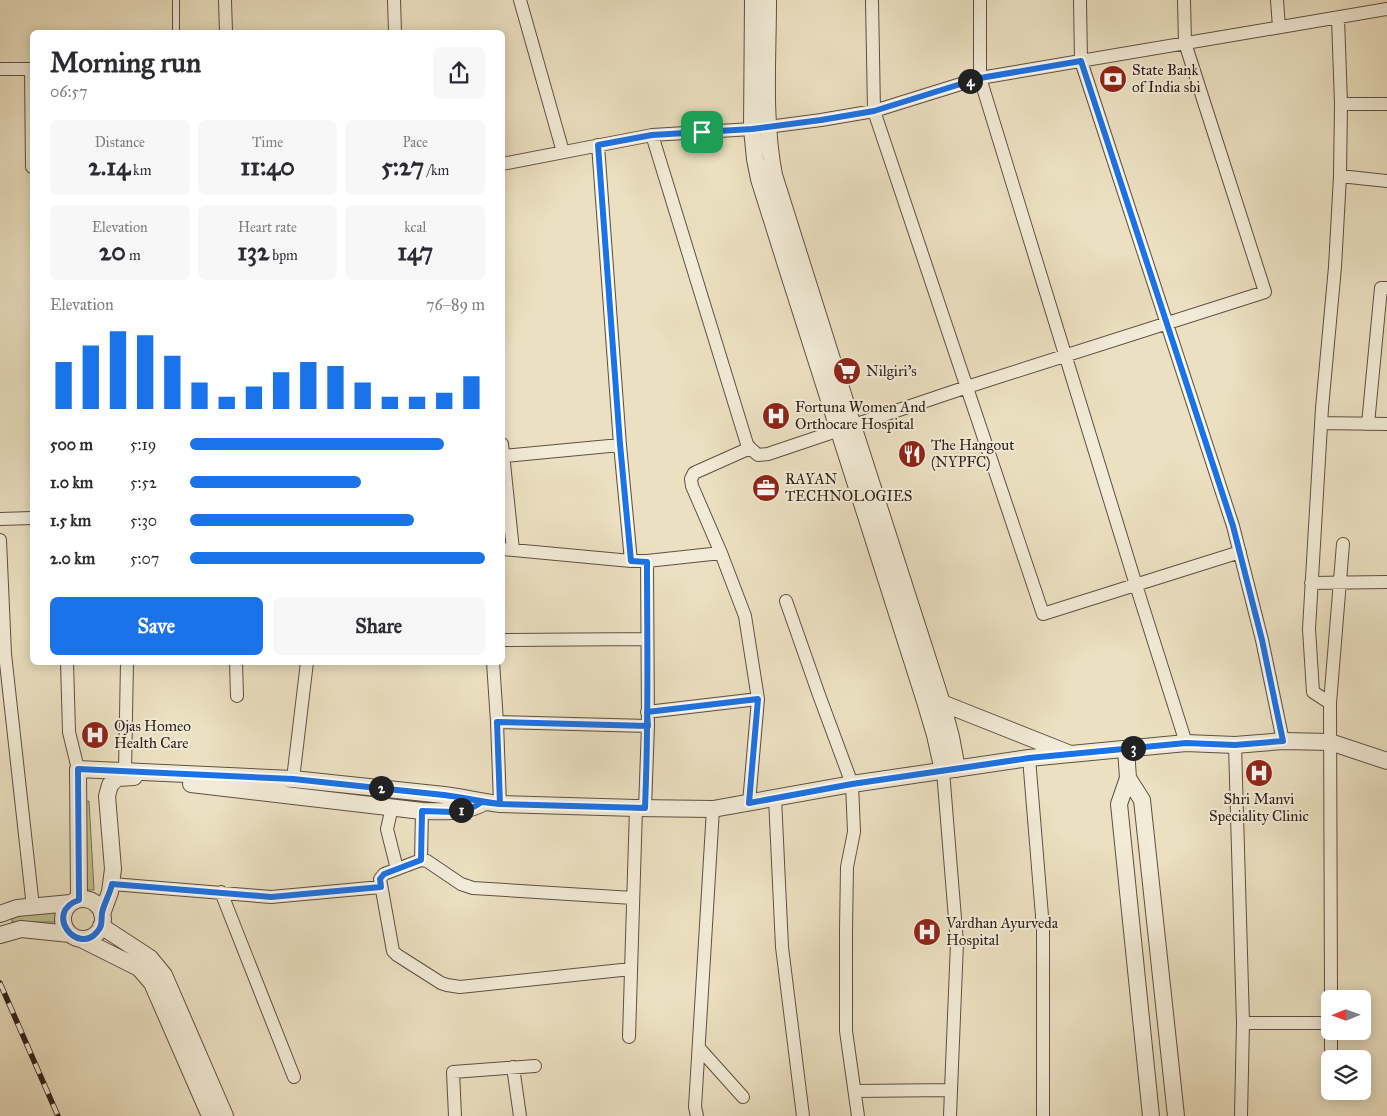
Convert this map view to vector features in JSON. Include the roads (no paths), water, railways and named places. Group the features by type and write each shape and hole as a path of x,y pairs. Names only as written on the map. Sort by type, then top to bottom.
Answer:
{"street":[{"path":"225,0 226,30"},
{"path":"394,0 395,30"},
{"path":"520,0 563,152"},
{"path":"753,0 760,128 770,151 774,175 924,698 935,735 950,770"},
{"path":"760,128 768,0"},
{"path":"872,0 874,111 1043,614 1240,552"},
{"path":"980,0 980,78 1186,743"},
{"path":"1080,0 1081,61 1233,526 1262,640 1283,741"},
{"path":"652,135 750,448 758,455 768,454 967,387 1265,292 1186,43 1184,0"},
{"path":"1277,0 1278,27"},
{"path":"505,163 652,135 760,128 874,111 980,78 1387,9"},
{"path":"1330,703 1313,692 1309,629 1321,424 1335,267 1340,176 1338,18"},
{"path":"0,69 30,69"},
{"path":"1340,104 1387,104"},
{"path":"598,145 620,444 631,561"},
{"path":"1340,176 1387,181"},
{"path":"1368,424 1381,288 1387,288"},
{"path":"1321,424 1387,424"},
{"path":"846,428 942,703 951,737 950,770 957,943 950,1116"},
{"path":"505,450 620,444"},
{"path":"749,803 758,699 745,616 721,553 692,486 691,479 694,473 750,448"},
{"path":"505,490 508,550 647,562 721,553"},
{"path":"0,519 30,518"},
{"path":"0,540 5,654 33,907"},
{"path":"1330,990 1330,703 1344,544"},
{"path":"629,1037 633,898 648,726 647,562"},
{"path":"1312,583 1387,582"},
{"path":"786,600 852,784 854,832 848,867 846,1032 858,1116"},
{"path":"505,640 646,639"},
{"path":"67,665 69,732 78,769 75,901 64,913 64,924 75,936 139,968 152,983 210,1116"},
{"path":"125,770 127,665"},
{"path":"236,665 237,696"},
{"path":"293,779 307,665"},
{"path":"493,665 500,804"},
{"path":"647,712 758,699"},
{"path":"942,703 1072,755"},
{"path":"497,722 648,726"},
{"path":"78,769 293,779 463,797 500,804 714,809 852,784 1029,758 1186,743 1235,745 1283,741 1330,742 1387,761"},
{"path":"1235,745 1243,1023 1242,1116"},
{"path":"1126,749 1128,778 1119,804 1151,1116"},
{"path":"1029,758 1043,928 1043,1116"},
{"path":"0,936 21,929 75,936 93,936 98,931 112,884 113,869 108,796 110,785 118,778 130,776 422,811 453,812 470,809 482,802"},
{"path":"1128,778 1142,800 1176,1116"},
{"path":"775,798 782,947 803,1116"},
{"path":"392,808 387,829 397,869"},
{"path":"697,1116 695,1107 714,809"},
{"path":"421,860 422,811"},
{"path":"631,969 460,987 447,985 393,951 380,879 384,874 421,860 427,861 460,884 473,888 633,898"},
{"path":"112,884 271,897 381,887"},
{"path":"221,892 294,1077"},
{"path":"0,914 17,908 84,899 95,904 101,920 150,958 164,975 225,1116"},
{"path":"1243,1023 1321,1023"},
{"path":"1331,1040 1331,1050"},
{"path":"699,1048 743,1097"},
{"path":"454,1116 453,1072 535,1066"},
{"path":"513,1067 520,1116"},
{"path":"855,1091 951,1090"}],"lane":[{"path":"176,0 176,30"}],"railway":[{"path":"0,983 58,1116"}],"place":[{"name":"State Bank of India sbi","path":"1113,79"},
{"name":"Nilgiri's","path":"847,371"},
{"name":"Fortuna Women And Orthocare Hospital","path":"776,416"},
{"name":"The Hangout (NYPFC)","path":"912,454"},
{"name":"RAYAN TECHNOLOGIES","path":"766,488"},
{"name":"Ojas Homeo Health Care","path":"95,735"},
{"name":"Shri Manvi Speciality Clinic","path":"1259,773"},
{"name":"Vardhan Ayurveda Hospital","path":"927,932"}]}
